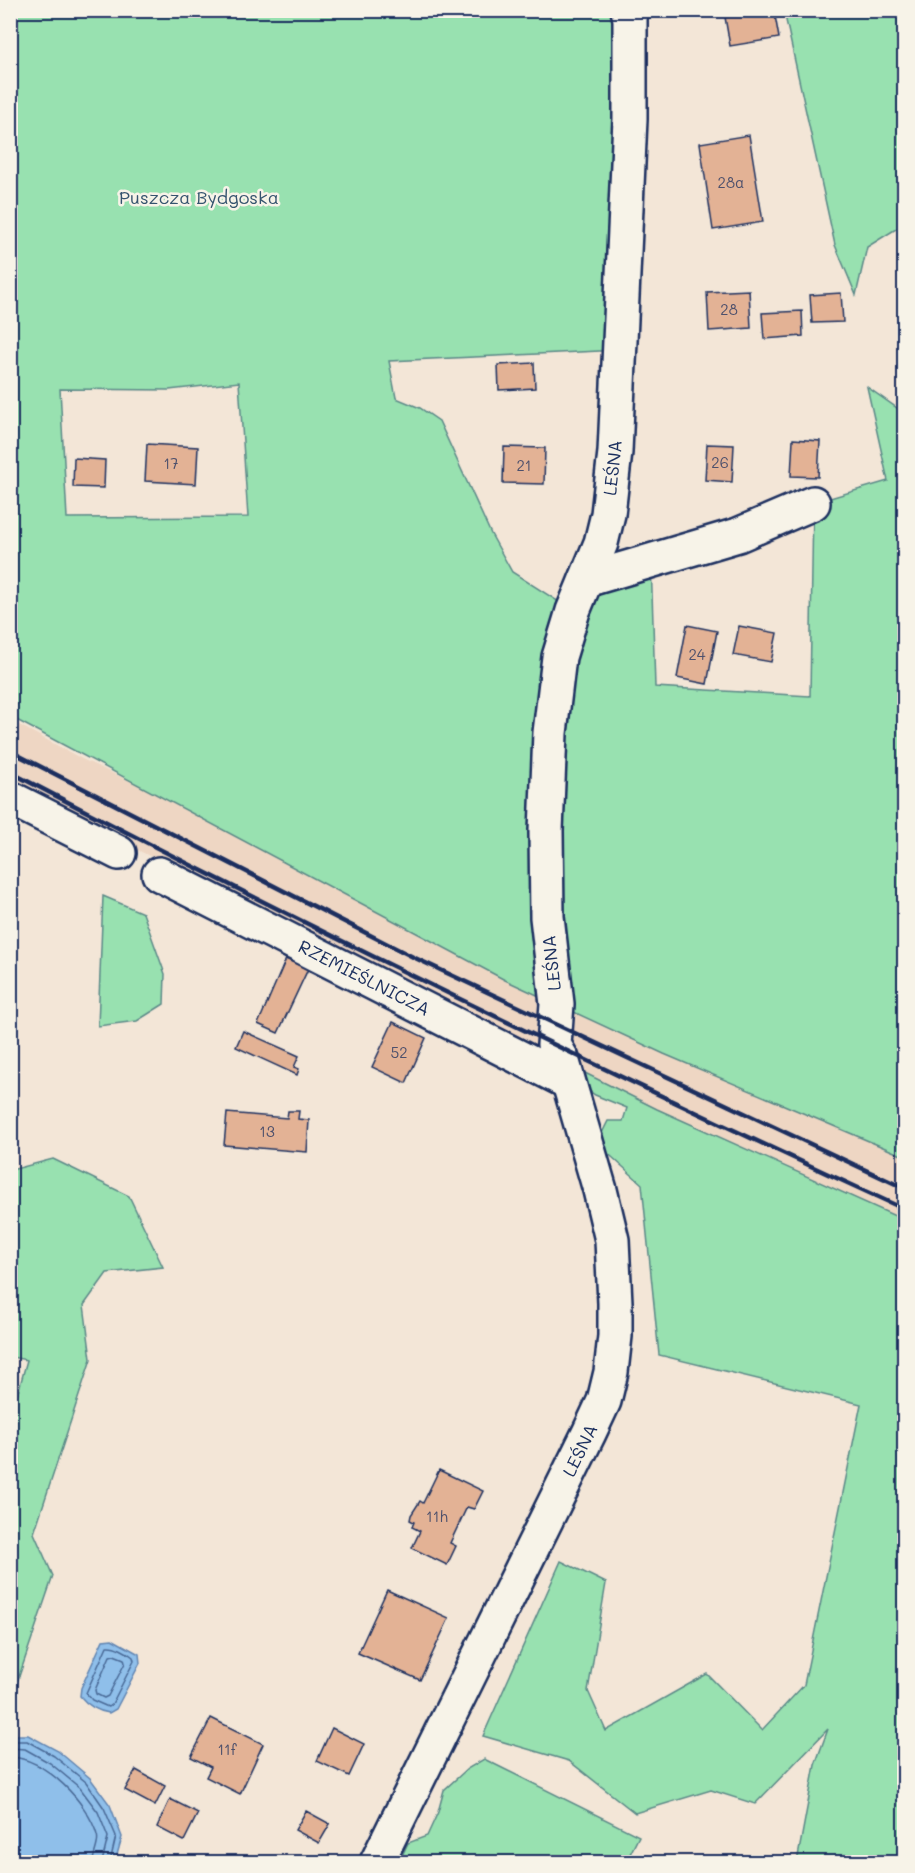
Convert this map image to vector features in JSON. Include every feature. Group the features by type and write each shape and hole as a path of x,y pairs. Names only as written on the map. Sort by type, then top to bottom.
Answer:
{"street":[{"name":"LEŚNA","path":"377,1863 589,1433 604,1401 611,1372 615,1336 612,1240 562,1059 554,1045 557,1004 547,916 546,831 547,774 554,686 559,657 606,524 615,452 630,120 630,19 628,10"},
{"path":"586,580 738,535 813,503"},
{"path":"10,798 119,854"},
{"name":"RZEMIEŚLNICZA","path":"159,874 568,1083"}],"shaded area":[{"path":"10,720 84,760 364,889 904,1118 904,1270 657,1109 11,787"}],"green space":[{"name":"Puszcza Bydgoska","path":"10,11 707,11 630,20 620,350 389,361 396,398 420,408 439,421 491,534 512,572 573,611 586,580 651,560 655,687 810,696 813,503 888,481 867,387 904,413 904,1156 664,1054 505,980 11,717","holes":["239,382 248,517 67,518 60,389 169,390"]},
{"path":"784,11 904,11 904,224 867,247 856,295 835,245"},
{"path":"103,896 143,913 165,974 164,1004 137,1021 98,1026"},
{"path":"573,1067 657,1109 904,1220 904,1862 797,1862 815,1765 828,1729 755,1804 711,1790 635,1813 569,1761 483,1736 561,1561 606,1583 588,1691 606,1731 707,1674 762,1730 804,1685 861,1404 659,1355 642,1184 602,1148 602,1133 608,1121 623,1121 627,1108 595,1095 584,1087"},
{"path":"53,1159 129,1196 163,1267 107,1273 84,1305 91,1359 34,1533 53,1576 11,1700 11,1418 27,1360 11,1357 11,1170"},
{"path":"484,1759 639,1836 626,1862 399,1862 408,1843 427,1836 438,1812 444,1790 467,1769"}],"water":[{"path":"112,1639 139,1654 140,1663 116,1709 109,1713 93,1708 80,1696 81,1688 103,1640"},
{"path":"10,1735 28,1735 58,1751 90,1778 110,1805 122,1837 115,1862 38,1862 11,1852"}],"building":[{"path":"774,10 779,38 730,46 725,17"},
{"path":"749,135 763,222 713,230 700,143"},
{"path":"749,290 751,328 709,331 707,292"},
{"path":"841,293 843,322 812,323 810,295"},
{"path":"802,311 803,336 764,339 762,313"},
{"path":"534,363 535,388 499,390 498,365"},
{"path":"793,439 820,441 818,477 791,476"},
{"path":"147,444 198,447 196,484 145,481"},
{"path":"707,444 734,445 732,482 705,480"},
{"path":"504,447 545,448 544,484 503,483"},
{"path":"74,458 105,460 104,488 73,487"},
{"path":"687,625 717,631 707,684 677,678"},
{"path":"739,626 777,633 771,662 733,655"},
{"path":"286,959 308,969 278,1033 258,1024"},
{"path":"393,1022 426,1038 406,1083 372,1067"},
{"path":"243,1031 299,1056 294,1067 299,1069 297,1075 236,1047"},
{"path":"288,1111 299,1111 298,1119 309,1120 307,1152 224,1145 227,1113 287,1118"},
{"path":"439,1470 483,1491 474,1509 467,1507 450,1543 456,1546 447,1565 412,1548 420,1531 412,1527 414,1522 410,1520 411,1515 420,1501 423,1503"},
{"path":"387,1590 449,1618 420,1680 358,1653"},
{"path":"211,1718 263,1744 240,1794 206,1777 211,1767 191,1757"},
{"path":"332,1728 364,1744 349,1776 317,1761"},
{"path":"136,1770 165,1786 155,1806 125,1790"},
{"path":"170,1799 198,1813 184,1841 157,1827"},
{"path":"306,1811 330,1824 319,1843 295,1830"}],"railway":[{"path":"10,751 413,957 904,1188"},
{"path":"10,772 232,886 455,996 904,1209"}]}
